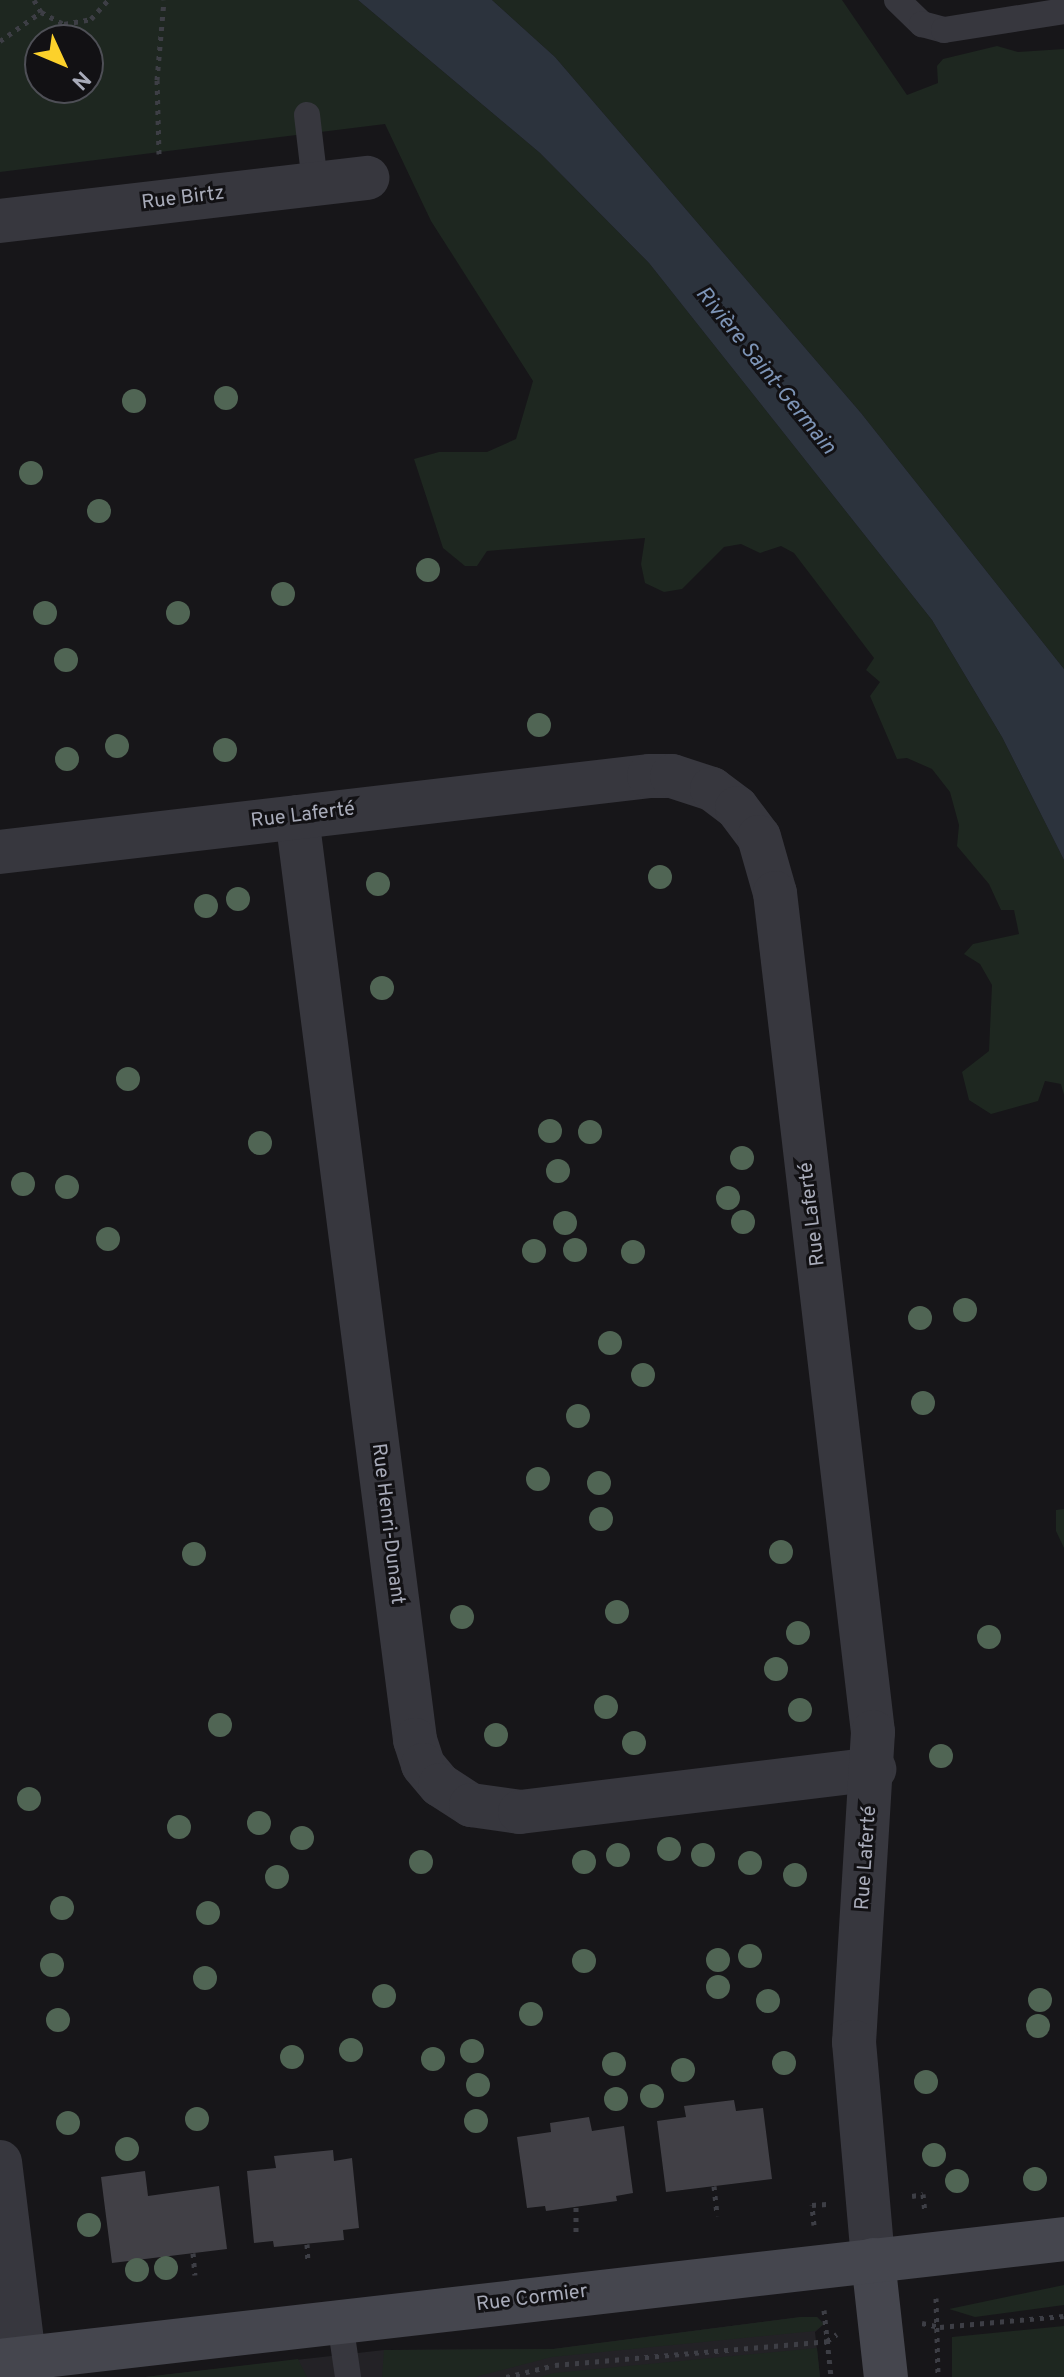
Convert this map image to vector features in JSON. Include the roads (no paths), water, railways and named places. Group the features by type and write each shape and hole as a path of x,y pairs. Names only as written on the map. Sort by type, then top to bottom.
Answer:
{"street":[{"name":"Rue Birtz","path":"0,221 367,178"},
{"name":"Rue Laferté","path":"0,852 672,776 696,781 723,796 759,837 775,893 874,1769 854,2042 886,2377"},
{"name":"Rue Henri-Dunant","path":"297,817 415,1740 423,1765 440,1785 471,1805 520,1812 874,1769"},
{"path":"0,2162 12,2360"},
{"name":"Rue Cormier","path":"12,2360 73,2365 340,2322 1064,2239"}],"lane":[{"path":"897,0 922,24 944,30 1064,11"},
{"path":"307,115 315,183"},
{"path":"340,2322 348,2377"}],"water":[{"name":"Rivière Saint-Germain","path":"358,0 492,0 555,57 861,413 1064,669 1064,860 1002,737 932,620 649,263 540,153"}]}
